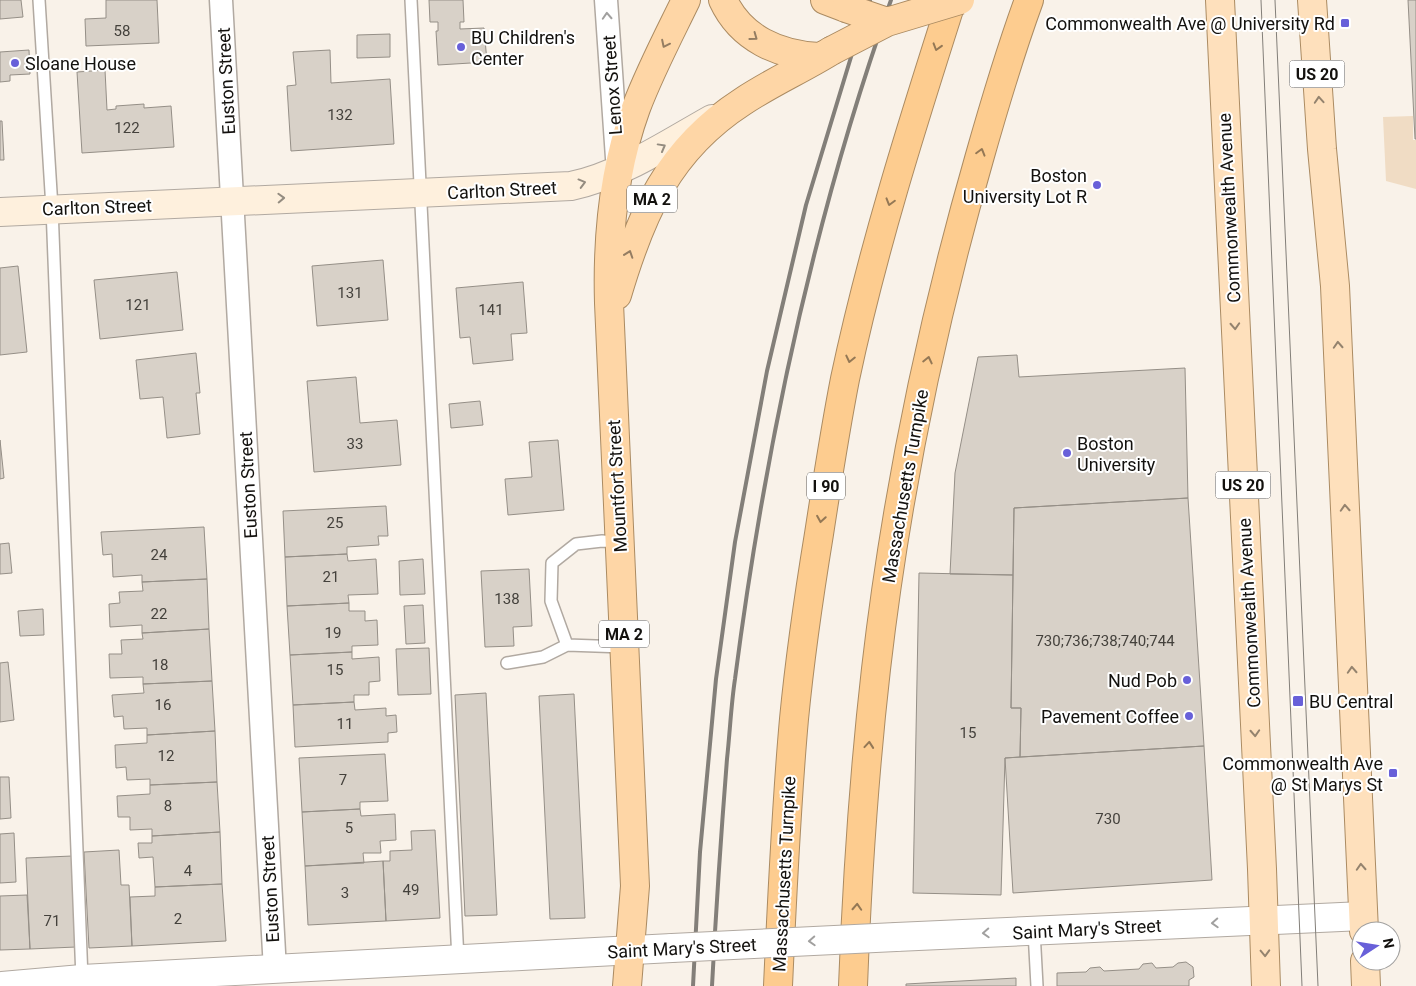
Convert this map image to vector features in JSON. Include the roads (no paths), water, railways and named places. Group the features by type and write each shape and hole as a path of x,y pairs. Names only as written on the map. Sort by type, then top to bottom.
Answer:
{"highway":[{"name":"Mountfort Street","path":"627,986 635,886 607,272 608,244 618,169 637,106 686,0"},
{"path":"723,0 729,11 742,26 767,45 785,53 825,54"},
{"name":"Massachusetts Turnpike","path":"778,986 784,851 794,716 829,468 845,379 873,262 902,159 952,0"},
{"name":"Carlton Street","path":"736,106 825,54 887,22 960,0"},
{"name":"Massachusetts Turnpike","path":"853,986 864,799 876,668 889,568 906,467 927,363 963,213 1029,0"},
{"path":"836,4 887,22"},
{"name":"MA 2","path":"610,318 633,244 652,200 674,165 699,136 736,106"}],"main road":[{"name":"Commonwealth Avenue","path":"1220,0 1266,986"},
{"name":"US 20","path":"1312,0 1322,149 1335,286 1363,921"},
{"name":"Carlton Street","path":"0,212 52,208 571,186 590,182 618,169 736,106"},
{"path":"1365,971 1366,986"}],"street":[{"name":"Euston Street","path":"221,0 275,970"},
{"name":"Lenox Street","path":"606,0 618,169"},
{"name":"Saint Mary's Street","path":"2,986 82,980 121,982 275,970 896,937 1264,921 1351,924"}],"lane":[{"path":"39,0 52,208 82,980"},
{"path":"411,0 458,960"},
{"path":"567,645 551,601 552,562 576,544 602,541 620,542"},
{"path":"507,663 543,657 567,645 624,647"},
{"path":"1034,931 1037,986"}],"tram line":[{"path":"1261,0 1302,986"},
{"path":"1275,0 1318,986"}],"railway":[{"path":"693,986 700,852 716,679 735,542 767,371 806,205 870,0"},
{"path":"712,986 732,699 761,506 777,420 815,250 863,83 891,0"}],"place":[{"name":"Commonwealth Ave @ University Rd","path":"1345,23"},
{"name":"BU Children's Center","path":"461,47"},
{"name":"Sloane House","path":"15,63"},
{"name":"Boston University Lot R","path":"1097,185"},
{"name":"Boston University","path":"1067,453"},
{"name":"Nud Pob","path":"1187,680"},
{"name":"BU Central","path":"1298,701"},
{"name":"Pavement Coffee","path":"1189,716"},
{"name":"Commonwealth Ave @ St Marys St","path":"1393,773"}]}
